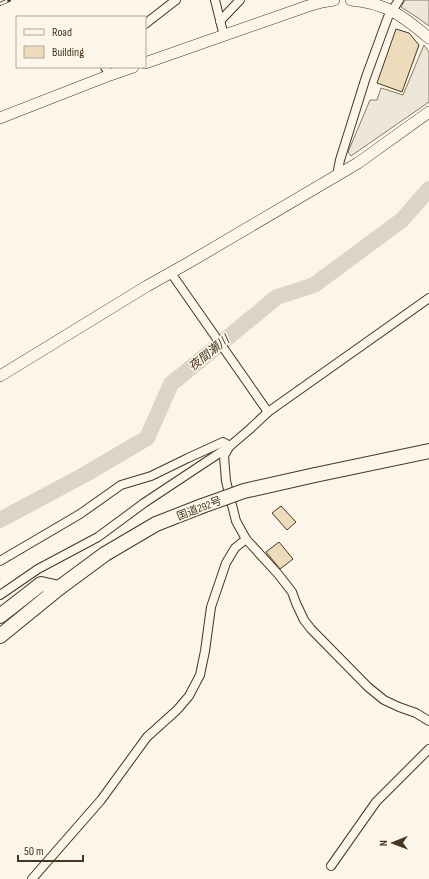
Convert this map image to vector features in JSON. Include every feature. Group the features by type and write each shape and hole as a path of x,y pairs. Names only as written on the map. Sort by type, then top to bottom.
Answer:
{"highway":[{"path":"378,462 429,442"},
{"name":"国道292号","path":"0,636 59,588 105,554 156,524 244,492 315,475 429,451"},
{"path":"0,616 41,584 59,588"}],"street":[{"path":"146,23 176,0"},
{"path":"215,0 224,36"},
{"path":"220,21 240,0"},
{"path":"146,63 308,6 334,0"},
{"path":"351,0 373,3 391,10 409,21 429,38"},
{"path":"337,175 340,160 366,78 388,17 398,0"},
{"path":"0,118 108,71 127,68"},
{"path":"0,376 147,286 337,175 429,112"},
{"path":"171,273 266,408"},
{"path":"0,595 38,569 98,537 144,503 230,446 250,429 266,408 429,298"},
{"path":"0,561 80,514 121,485 151,476 223,442 230,446"},
{"path":"230,446 224,456 226,481 236,521 246,539 278,574 292,592 304,620 310,629 384,700 416,713 429,721"},
{"path":"32,879 102,800 147,737 177,710 189,696 200,675 211,607 226,563 236,548 246,539"},
{"path":"331,866 376,802 429,749"}],"shaded area":[{"path":"405,0 429,0 429,26 401,7"},
{"path":"424,45 429,52 429,102 351,156 348,152 370,100 377,100 381,88 403,95"}],"building":[{"path":"396,29 409,33 419,45 402,92 377,83"},
{"path":"281,506 296,522 287,530 272,513"},
{"path":"279,542 293,559 280,569 266,552"}],"waterway":[{"name":"夜間瀬川","path":"0,520 84,475 147,438 171,384 277,297 314,285 402,220 429,189"}],"railway":[{"path":"0,4 9,0"}]}
